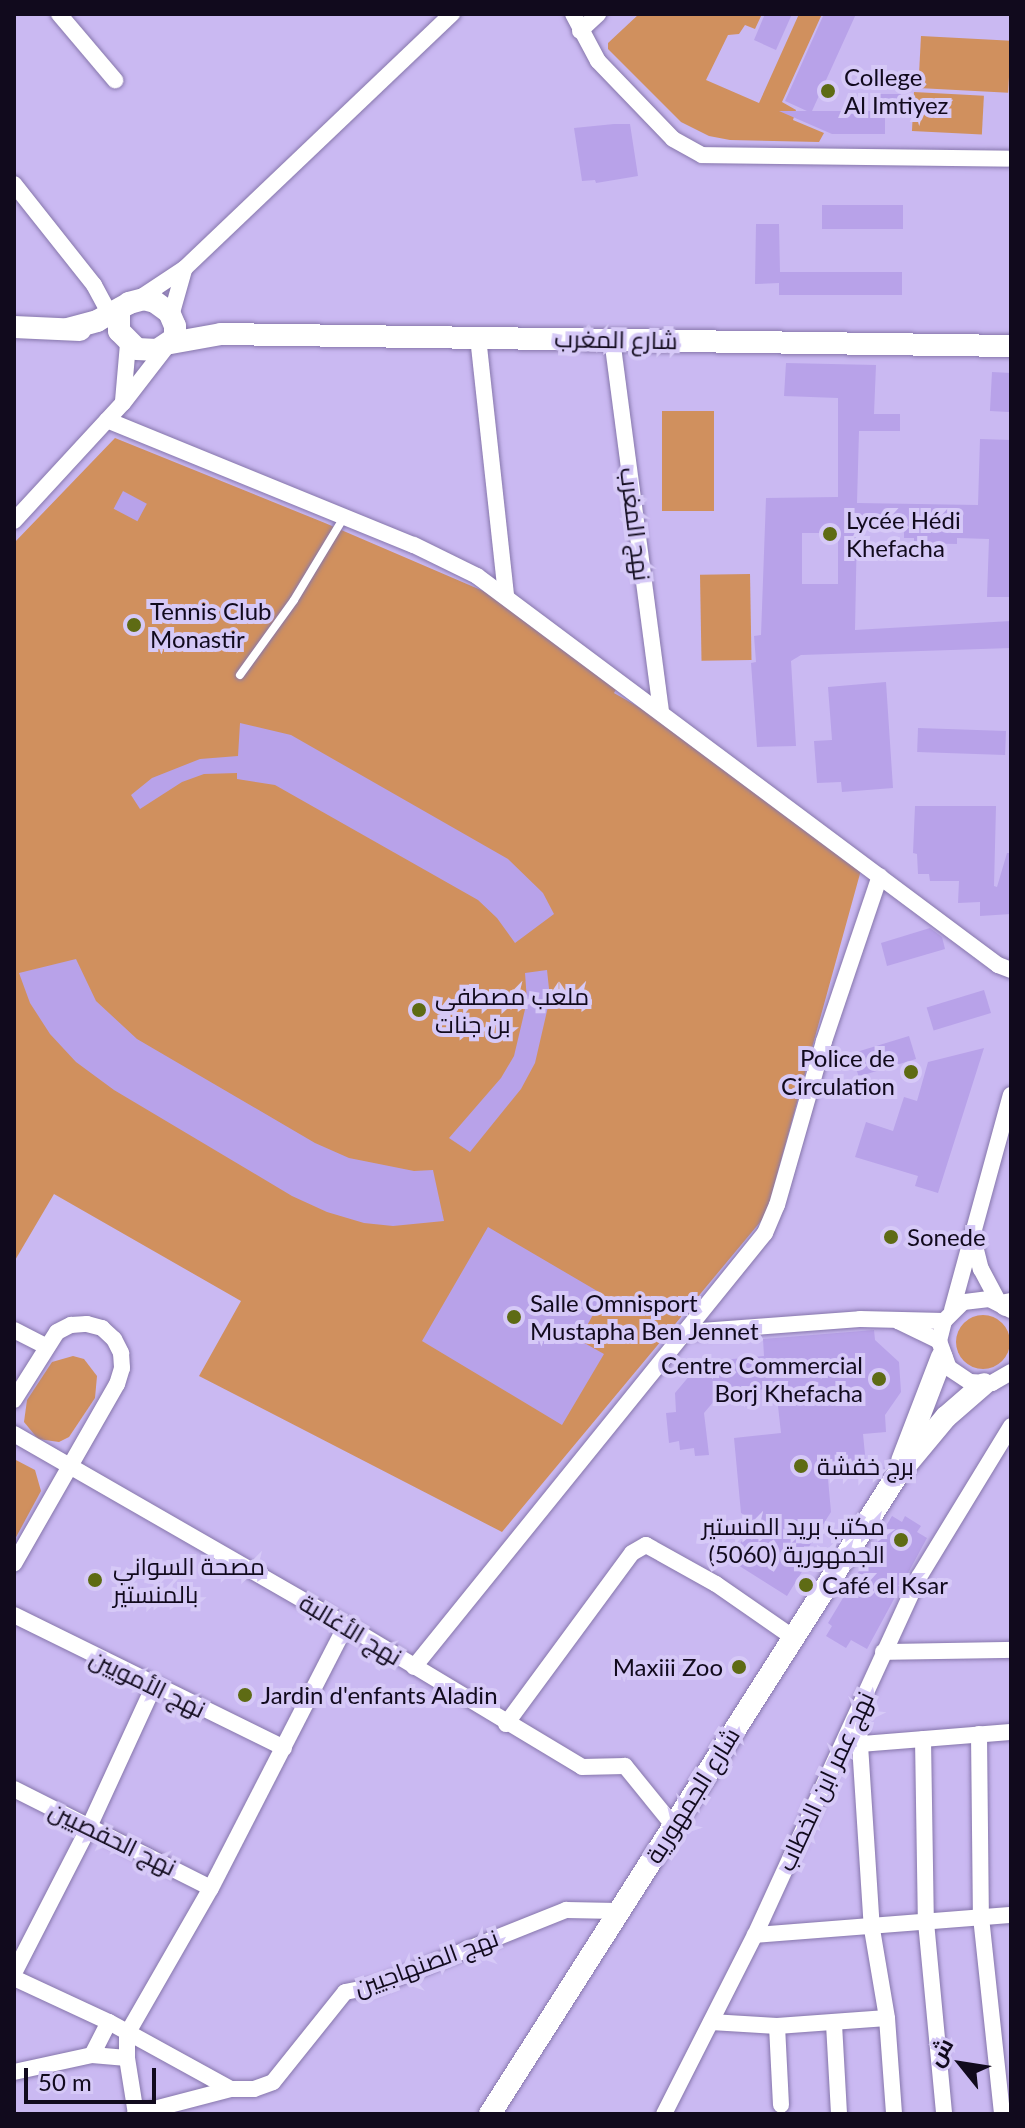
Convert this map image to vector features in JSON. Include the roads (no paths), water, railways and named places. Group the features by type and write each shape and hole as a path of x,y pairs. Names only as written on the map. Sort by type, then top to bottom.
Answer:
{"main road":[{"name":"شارع المغرب","path":"14,327 68,329 124,320 155,302 172,317 221,334"},
{"path":"169,344 176,332 172,317"},
{"name":"شارع المغرب","path":"124,320 147,351 221,334 1011,346"},
{"name":"شارع الجمهورية","path":"896,1477 940,1349"},
{"name":"شارع الجمهورية","path":"490,2114 791,1636 896,1477 946,1417 1002,1381"}],"street":[{"path":"59,14 115,80"},
{"path":"124,320 185,268 452,14"},
{"path":"573,14 598,61 673,139 702,155 1008,159"},
{"path":"580,31 598,14"},
{"path":"14,184 124,320 123,403"},
{"path":"172,317 185,268"},
{"path":"94,285 124,320"},
{"path":"478,337 506,595"},
{"name":"نهج المغرب","path":"612,339 661,710"},
{"path":"14,521 123,403 169,344"},
{"path":"107,420 453,563 506,595 625,688 661,710 998,965 1011,970"},
{"path":"414,1667 688,1332 771,1221 824,1041 880,876"},
{"path":"940,1349 1011,1095"},
{"path":"972,1232 981,1269 1006,1305"},
{"path":"688,1332 948,1315 976,1299 1006,1305"},
{"path":"893,1318 940,1349 958,1377 1002,1381"},
{"path":"14,1400 57,1332 71,1325 87,1324 102,1328 114,1339 121,1353 122,1368 117,1384 14,1564"},
{"path":"14,1330 46,1346"},
{"name":"نهج عمر ابن الخطاب","path":"664,2114 755,1935 883,1652 941,1535 1011,1426"},
{"name":"نهج الأغالبة","path":"14,1434 346,1625 506,1724 589,1769 625,1766 673,1825"},
{"path":"993,1452 1011,1444"},
{"path":"506,1724 632,1553 646,1545 716,1584 791,1636"},
{"name":"نهج الأمويين","path":"14,1615 284,1748"},
{"path":"136,2114 127,2058 127,2034 211,1888 346,1625"},
{"path":"883,1652 1011,1650"},
{"path":"154,1686 89,1827 14,1976 109,2022 231,2089"},
{"path":"858,1711 872,1929 887,2018 894,2114"},
{"path":"842,1745 1011,1732"},
{"path":"979,1734 981,1917 1002,2114"},
{"path":"923,1739 926,1922 944,2114"},
{"name":"نهج الحفصيين","path":"14,1789 211,1888"},
{"name":"نهج الصنهاجيين","path":"136,2114 231,2089 263,2087 273,2082 335,1999 345,1992 376,1986 562,1911 618,1911"},
{"path":"755,1935 872,1929 1011,1915"},
{"path":"711,2022 777,2026 887,2018"},
{"path":"92,2055 109,2022"},
{"path":"834,2024 839,2114"},
{"path":"777,2026 781,2105"},
{"path":"14,2072 92,2055 127,2058"}],"lane":[{"path":"240,675 294,600 344,517"}],"place":[{"name":"College Al Imtiyez","path":"828,91"},
{"name":"Lycée Hédi Khefacha","path":"830,534"},
{"name":"Tennis Club Monastir","path":"134,625"},
{"name":"ملعب مصطفى بن جنات","path":"419,1010"},
{"name":"Police de Circulation","path":"911,1072"},
{"name":"Sonede","path":"891,1237"},
{"name":"Salle Omnisport Mustapha Ben Jennet","path":"514,1317"},
{"name":"Centre Commercial Borj Khefacha","path":"879,1379"},
{"name":"برج خفشة","path":"801,1466"},
{"name":"مكتب بريد المنستير الجمهورية (5060)","path":"901,1540"},
{"name":"مصحة السواني بالمنستير","path":"95,1580"},
{"name":"Café el Ksar","path":"806,1585"},
{"name":"Maxiii Zoo","path":"739,1667"},
{"name":"Jardin d'enfants Aladin","path":"245,1695"}]}
